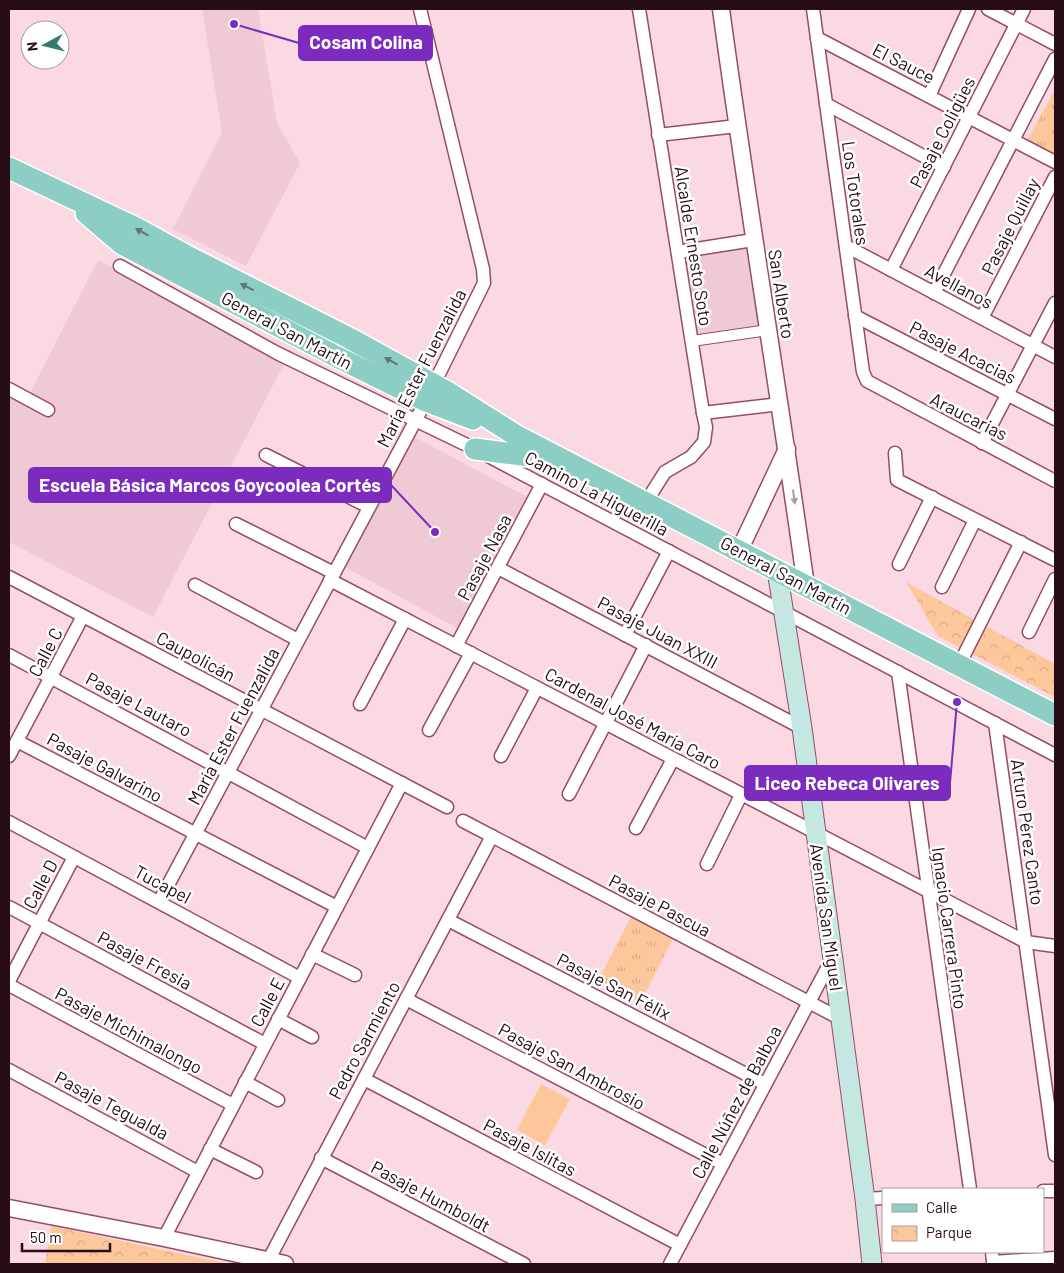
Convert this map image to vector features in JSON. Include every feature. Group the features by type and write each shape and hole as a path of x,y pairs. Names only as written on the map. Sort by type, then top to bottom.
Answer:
{"main road":[{"name":"General San Martín","path":"9,168 70,199 122,244 181,264 339,358 425,402 517,436 959,665 1053,709"},
{"path":"475,449 568,462"},
{"name":"Avenida San Miguel","path":"777,570 802,728 840,1019 874,1199 872,1264"}],"street":[{"name":"María Ester Fuenzalida","path":"159,902 425,402 484,283 420,9"},
{"name":"Alcalde Ernesto Soto","path":"641,9 658,134 706,426 704,442 691,457 665,472 646,502"},
{"name":"San Alberto","path":"720,9 806,586"},
{"name":"Los Totorales","path":"814,9 855,316 863,372 867,381"},
{"path":"929,96 969,9"},
{"path":"988,9 1055,44"},
{"name":"Pasaje Coligües","path":"891,270 1024,9"},
{"name":"El Sauce","path":"817,38 1055,162"},
{"path":"934,293 1055,59"},
{"path":"826,104 944,167"},
{"path":"658,134 737,126"},
{"name":"Pasaje Quillay","path":"982,318 1055,177"},
{"path":"678,252 753,240"},
{"name":"Avellanos","path":"846,246 1055,357"},
{"path":"167,291 181,264"},
{"name":"Camino La Higuerilla","path":"120,266 277,353 425,402 475,449 1055,755"},
{"path":"982,443 1055,303"},
{"name":"Pasaje Acacias","path":"855,316 1055,419"},
{"path":"692,340 768,330"},
{"name":"Araucarias","path":"867,381 1055,481"},
{"path":"9,390 48,410"},
{"path":"703,413 780,404"},
{"path":"739,551 787,449"},
{"path":"895,453 897,480 1055,560"},
{"path":"266,455 369,507"},
{"name":"Pasaje Nasa","path":"456,646 542,484"},
{"path":"899,564 932,497"},
{"path":"942,587 975,520"},
{"name":"Cardenal José María Caro","path":"236,524 332,576 405,619 927,891 1026,942 1055,946"},
{"path":"959,665 1020,542"},
{"path":"625,635 669,550"},
{"name":"Pasaje Juan XXIII","path":"498,568 802,728"},
{"name":"Caupolicán","path":"9,577 447,807"},
{"path":"1029,632 1055,579"},
{"path":"195,585 298,640"},
{"name":"Calle C","path":"9,756 84,616"},
{"path":"360,704 405,619"},
{"path":"570,794 646,645"},
{"path":"429,730 471,653"},
{"name":"Pasaje Lautaro","path":"9,655 368,848"},
{"name":"Ignacio Carrera Pinto","path":"898,672 970,1188"},
{"path":"501,756 537,688"},
{"name":"Arturo Pérez Canto","path":"995,723 1055,1155"},
{"name":"Pasaje Galvarino","path":"17,741 337,907"},
{"path":"636,828 673,759"},
{"name":"Calle E","path":"164,1238 402,783"},
{"path":"707,864 741,794"},
{"name":"Pasaje Pascua","path":"463,821 840,1019"},
{"name":"Tucapel","path":"9,822 300,978"},
{"name":"Pedro Sarmiento","path":"268,1261 492,836"},
{"name":"Calle D","path":"9,981 74,857"},
{"name":"Pasaje Fresia","path":"9,907 265,1044"},
{"name":"Pasaje San Félix","path":"448,920 765,1084"},
{"path":"312,954 355,975"},
{"name":"Calle Núñez de Balboa","path":"670,1264 833,957"},
{"name":"Pasaje Michimalongo","path":"9,986 233,1105"},
{"name":"Pasaje San Ambrosio","path":"406,999 723,1164"},
{"path":"278,1019 312,1037"},
{"name":"Pasaje Tegualda","path":"9,1070 198,1172"},
{"name":"Pasaje Islitas","path":"364,1079 680,1245"},
{"path":"245,1082 278,1100"},
{"path":"210,1149 256,1172"},
{"name":"Pasaje Humboldt","path":"322,1158 524,1264"},
{"path":"9,1208 285,1264"},
{"path":"992,1257 1055,1258"}],"shaded area":[{"path":"202,9 258,9 277,123 300,163 246,266 173,229 222,132"},
{"path":"749,245 761,326 694,336 682,255"},
{"path":"98,260 287,358 153,617 9,542 9,384 28,397"},
{"path":"413,436 527,497 457,628 343,566"}],"green space":[{"path":"1055,89 1055,156 1027,141"},
{"path":"906,582 1055,664 1055,697 938,636"},
{"path":"634,911 676,933 640,1003 598,981"},
{"path":"541,1084 570,1099 545,1145 517,1130"},
{"path":"51,1226 229,1264 45,1264"}],"place":[{"name":"Cosam Colina","path":"234,24"},
{"name":"Escuela Básica Marcos Goycoolea Cortés","path":"435,532"},
{"name":"Liceo Rebeca Olivares","path":"957,702"}]}
